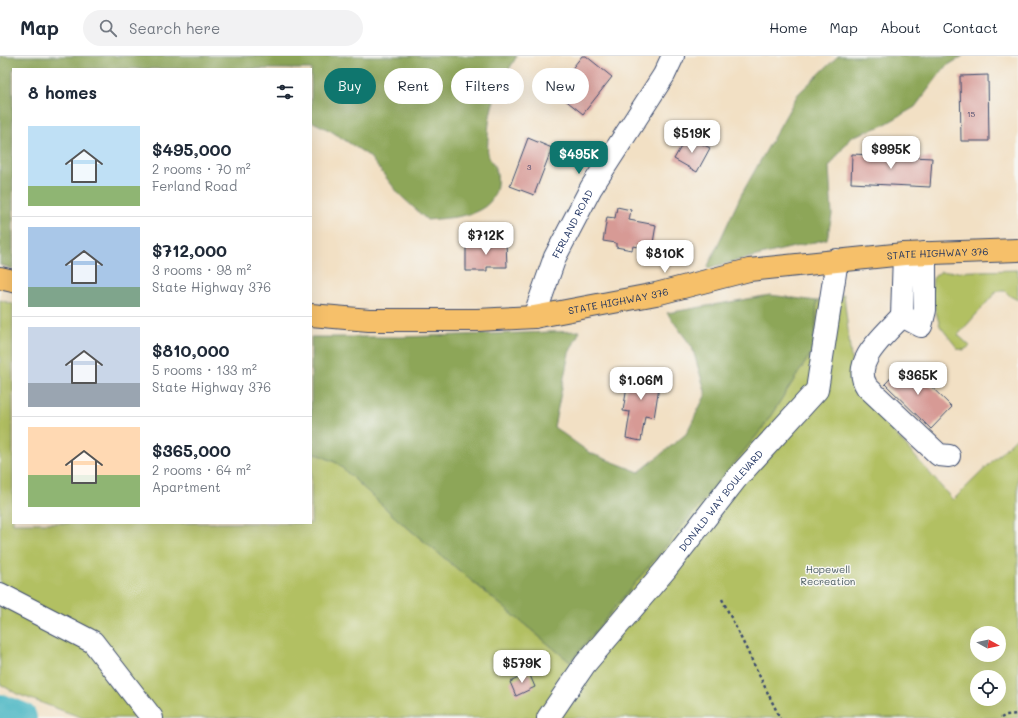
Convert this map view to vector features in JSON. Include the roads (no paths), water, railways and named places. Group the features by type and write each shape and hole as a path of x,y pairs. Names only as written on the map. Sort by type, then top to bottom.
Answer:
{"main road":[{"name":"STATE HIGHWAY 376","path":"312,315 369,320 477,320 534,317 656,294 748,270 837,260 914,254 1018,250"},
{"path":"0,278 12,281"}],"street":[{"name":"FERLAND ROAD","path":"534,317 556,257 591,188 664,75 673,56"},
{"path":"914,254 925,310 921,326 902,316 868,355 862,367 863,381 867,387 939,455 949,456"},
{"name":"DONALD WAY BOULEVARD","path":"548,718 585,664 666,569 732,485 817,390 837,260"},
{"path":"0,594 93,642 152,718"}],"waterway":[{"path":"0,710 21,718"}],"park label":[{"name":"Hopewell Recreation","path":"828,574"}]}
